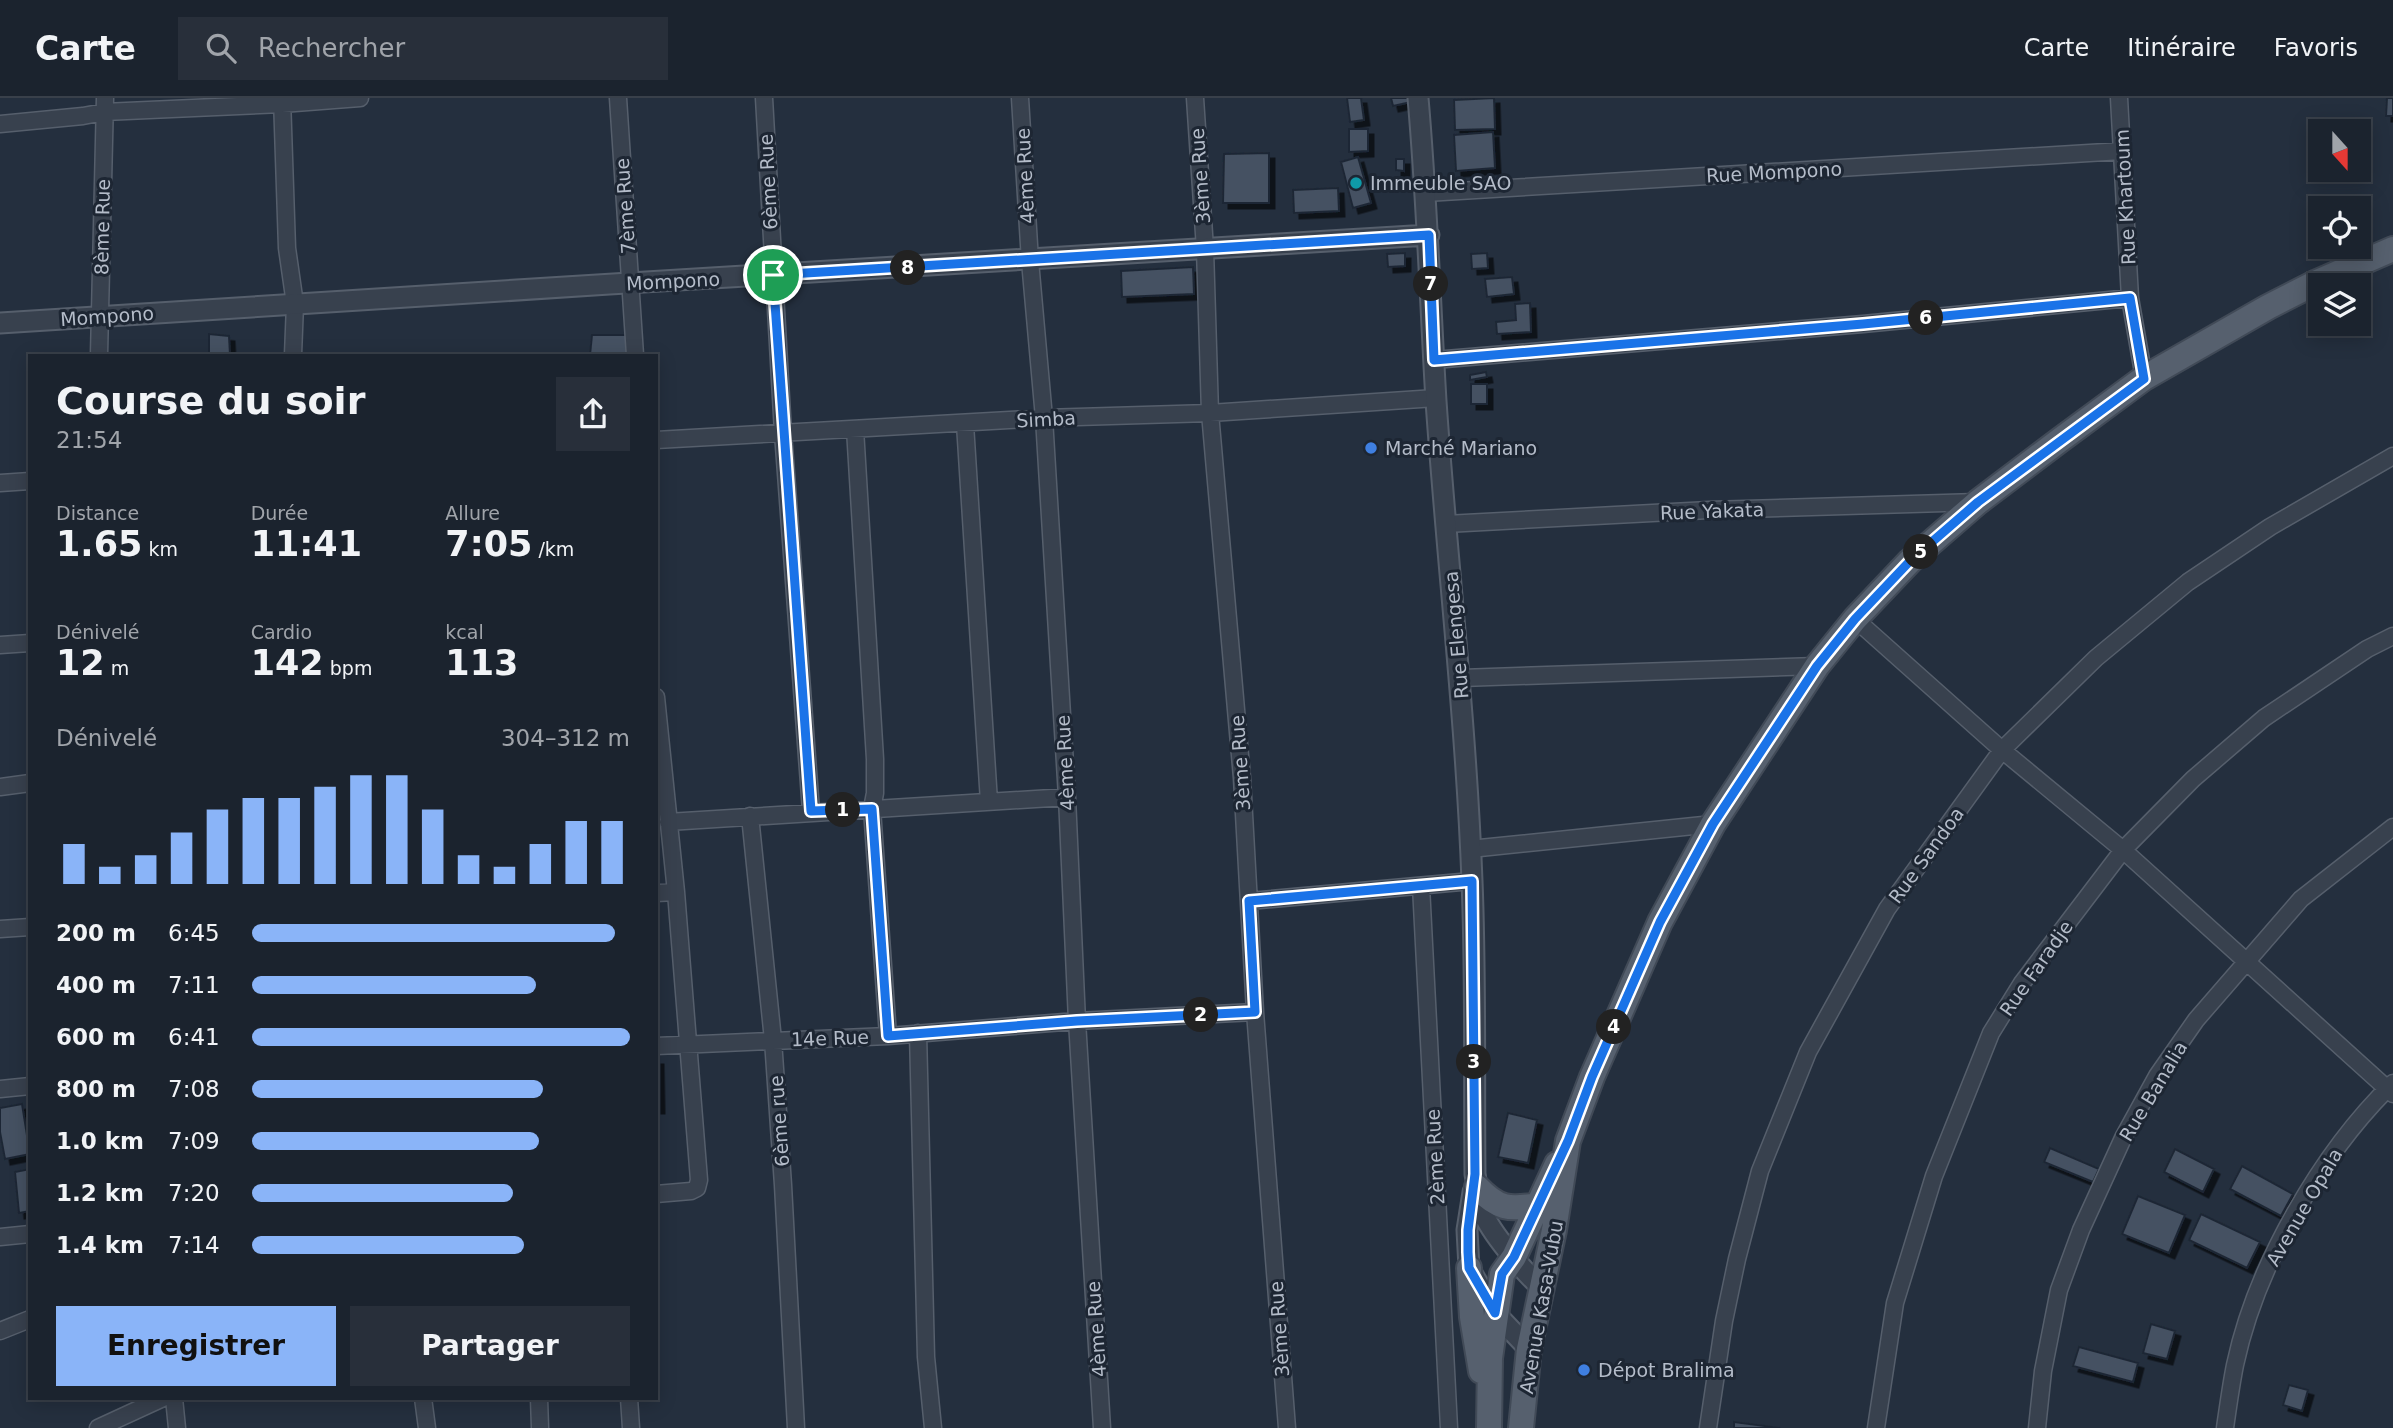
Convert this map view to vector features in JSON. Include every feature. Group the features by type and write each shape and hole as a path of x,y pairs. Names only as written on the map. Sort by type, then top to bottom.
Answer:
{"main road":[{"name":"Avenue Kasa-Vubu","path":"1521,1428 1530,1349 1554,1230 1568,1141 1592,1077 1660,922 1713,824 1817,666 1855,619 1910,561 1978,502 2144,379 2268,307 2316,282 2393,249"},
{"path":"1489,1422 1490,1357 1502,1274 1514,1257 1568,1141"},
{"path":"1476,1180 1488,1198 1507,1208 1538,1205"},
{"path":"1469,1268 1472,1317 1489,1422"}],"street":[{"path":"0,124 83,116 104,105 360,98"},
{"name":"7ème Rue","path":"618,98 635,354"},
{"name":"6ème Rue","path":"764,98 783,433 811,811"},
{"name":"4ème Rue","path":"1020,98 1030,261 1045,418 1102,1428"},
{"name":"3ème Rue","path":"1195,98 1205,249 1210,413 1242,778 1255,1012 1287,1428"},
{"name":"Rue Elengesa","path":"1418,98 1429,235 1436,398 1461,678 1472,881 1476,1180"},
{"name":"Rue Khartoum","path":"2119,98 2130,298 2144,379"},
{"path":"282,101 287,248 295,304 293,354"},
{"name":"8ème Rue","path":"99,354 104,105"},
{"name":"Rue Mompono","path":"1426,193 2122,150"},
{"name":"Mompono","path":"0,323 452,292 1030,261 1429,235"},
{"path":"1434,360 1863,324 2130,298"},
{"name":"Simba","path":"658,440 1045,418 1210,413 1436,398"},
{"path":"965,424 989,802"},
{"path":"855,429 874,746 875,793 872,809 888,1036"},
{"name":"Rue Sandoa","path":"1708,1428 1724,1321 1756,1184 1808,1052 1887,909 2002,750 2096,658 2188,582 2270,527 2393,456"},
{"path":"0,482 28,481"},
{"name":"Rue Yakata","path":"1446,524 1709,510 1978,502"},
{"path":"1855,619 2002,750 2123,850 2391,1089"},
{"name":"Rue Faradje","path":"1877,1428 1895,1303 1934,1176 1991,1033 2022,983 2123,850 2193,779 2264,718 2367,649 2393,636"},
{"path":"0,645 28,643"},
{"path":"1461,678 1817,666"},
{"path":"658,738 676,892 699,1180 697,1188 691,1191 658,1194"},
{"path":"0,787 28,783"},
{"path":"668,822 1067,797"},
{"name":"6ème rue","path":"750,816 773,1040 796,1428"},
{"path":"1470,849 1713,824"},
{"name":"Rue Banalia","path":"2037,1428 2043,1371 2059,1290 2081,1230 2124,1136 2157,1076 2196,1020 2301,899 2393,827"},
{"path":"1249,901 1472,881"},
{"name":"2ème Rue","path":"1421,886 1449,1428"},
{"path":"658,893 676,892"},
{"path":"0,929 28,927"},
{"name":"14e Rue","path":"658,1046 888,1036 1077,1021 1255,1012"},
{"path":"918,1033 926,1357 933,1428"},
{"path":"0,1089 28,1086"},
{"name":"Avenue Opala","path":"2225,1428 2235,1363 2264,1276 2295,1214 2343,1140 2391,1089"},
{"path":"1476,1180 1486,1221 1541,1287"},
{"path":"1476,1180 1468,1230 1469,1268 1495,1313 1530,1349"},
{"path":"0,1237 28,1234"},
{"path":"0,1331 28,1320"},
{"path":"98,1428 159,1400"},
{"path":"174,1400 177,1428"},
{"path":"423,1400 427,1428"},
{"path":"539,1400 540,1428"},
{"path":"629,1400 631,1428"}],"building":[{"path":"1347,98 1361,98 1364,120 1350,122"},
{"path":"1391,98 1410,98 1411,102 1393,106"},
{"path":"1494,98 1495,129 1455,130 1454,100"},
{"path":"2387,98 2393,98 2393,116 2386,116"},
{"path":"1349,129 1368,129 1368,151 1349,152"},
{"path":"1493,132 1495,168 1456,171 1454,135"},
{"path":"1269,153 1269,203 1223,203 1224,154"},
{"name":"Immeuble SAO","path":"1358,157 1371,203 1353,208 1341,162"},
{"name":"Immeuble SAO","path":"1358,157 1371,203 1353,208 1341,162"},
{"path":"1396,159 1404,159 1404,171 1396,170"},
{"path":"1338,188 1339,211 1294,213 1293,190"},
{"path":"1405,253 1405,266 1388,267 1387,254"},
{"path":"1487,253 1488,268 1472,269 1471,254"},
{"path":"1193,267 1194,294 1122,297 1121,271"},
{"path":"1512,277 1514,294 1487,297 1485,279"},
{"path":"1530,303 1531,332 1497,334 1496,322 1516,320 1515,304"},
{"path":"209,334 229,336 230,354 209,354"},
{"path":"592,335 628,335 629,354 590,354"},
{"path":"1486,372 1487,377 1470,380 1470,375"},
{"path":"1471,384 1487,384 1487,404 1471,404"},
{"path":"22,1104 28,1154 5,1159 0,1132 0,1108"},
{"path":"1508,1113 1537,1120 1528,1163 1498,1157"},
{"path":"2050,1148 2099,1169 2093,1182 2044,1162"},
{"path":"2175,1149 2214,1169 2203,1192 2164,1172"},
{"path":"2242,1166 2293,1194 2281,1216 2230,1189"},
{"path":"28,1169 28,1211 19,1213 15,1172"},
{"path":"2138,1196 2185,1215 2169,1253 2122,1234"},
{"path":"2201,1214 2260,1242 2247,1268 2189,1240"},
{"path":"2151,1324 2175,1331 2167,1359 2143,1353"},
{"path":"2079,1347 2138,1363 2133,1382 2073,1366"},
{"path":"2289,1385 2308,1390 2302,1411 2283,1405"},
{"path":"1734,1422 1780,1428 1734,1428"}],"place":[{"name":"Immeuble SAO","path":"1356,183"},
{"name":"Marché Mariano","path":"1371,448"},
{"name":"Dépot Bralima","path":"1584,1370"}],"route":[{"path":"1429,235 1434,360 1863,324 2130,298 2144,379 1978,502 1910,561 1855,619 1817,666 1713,824 1660,922 1592,1077 1568,1141 1522,1241 1502,1274 1495,1313 1469,1268 1468,1252 1475,1174 1472,881 1249,901 1255,1012 1077,1021 888,1036 872,809 811,811 773,275 1429,235"}]}
